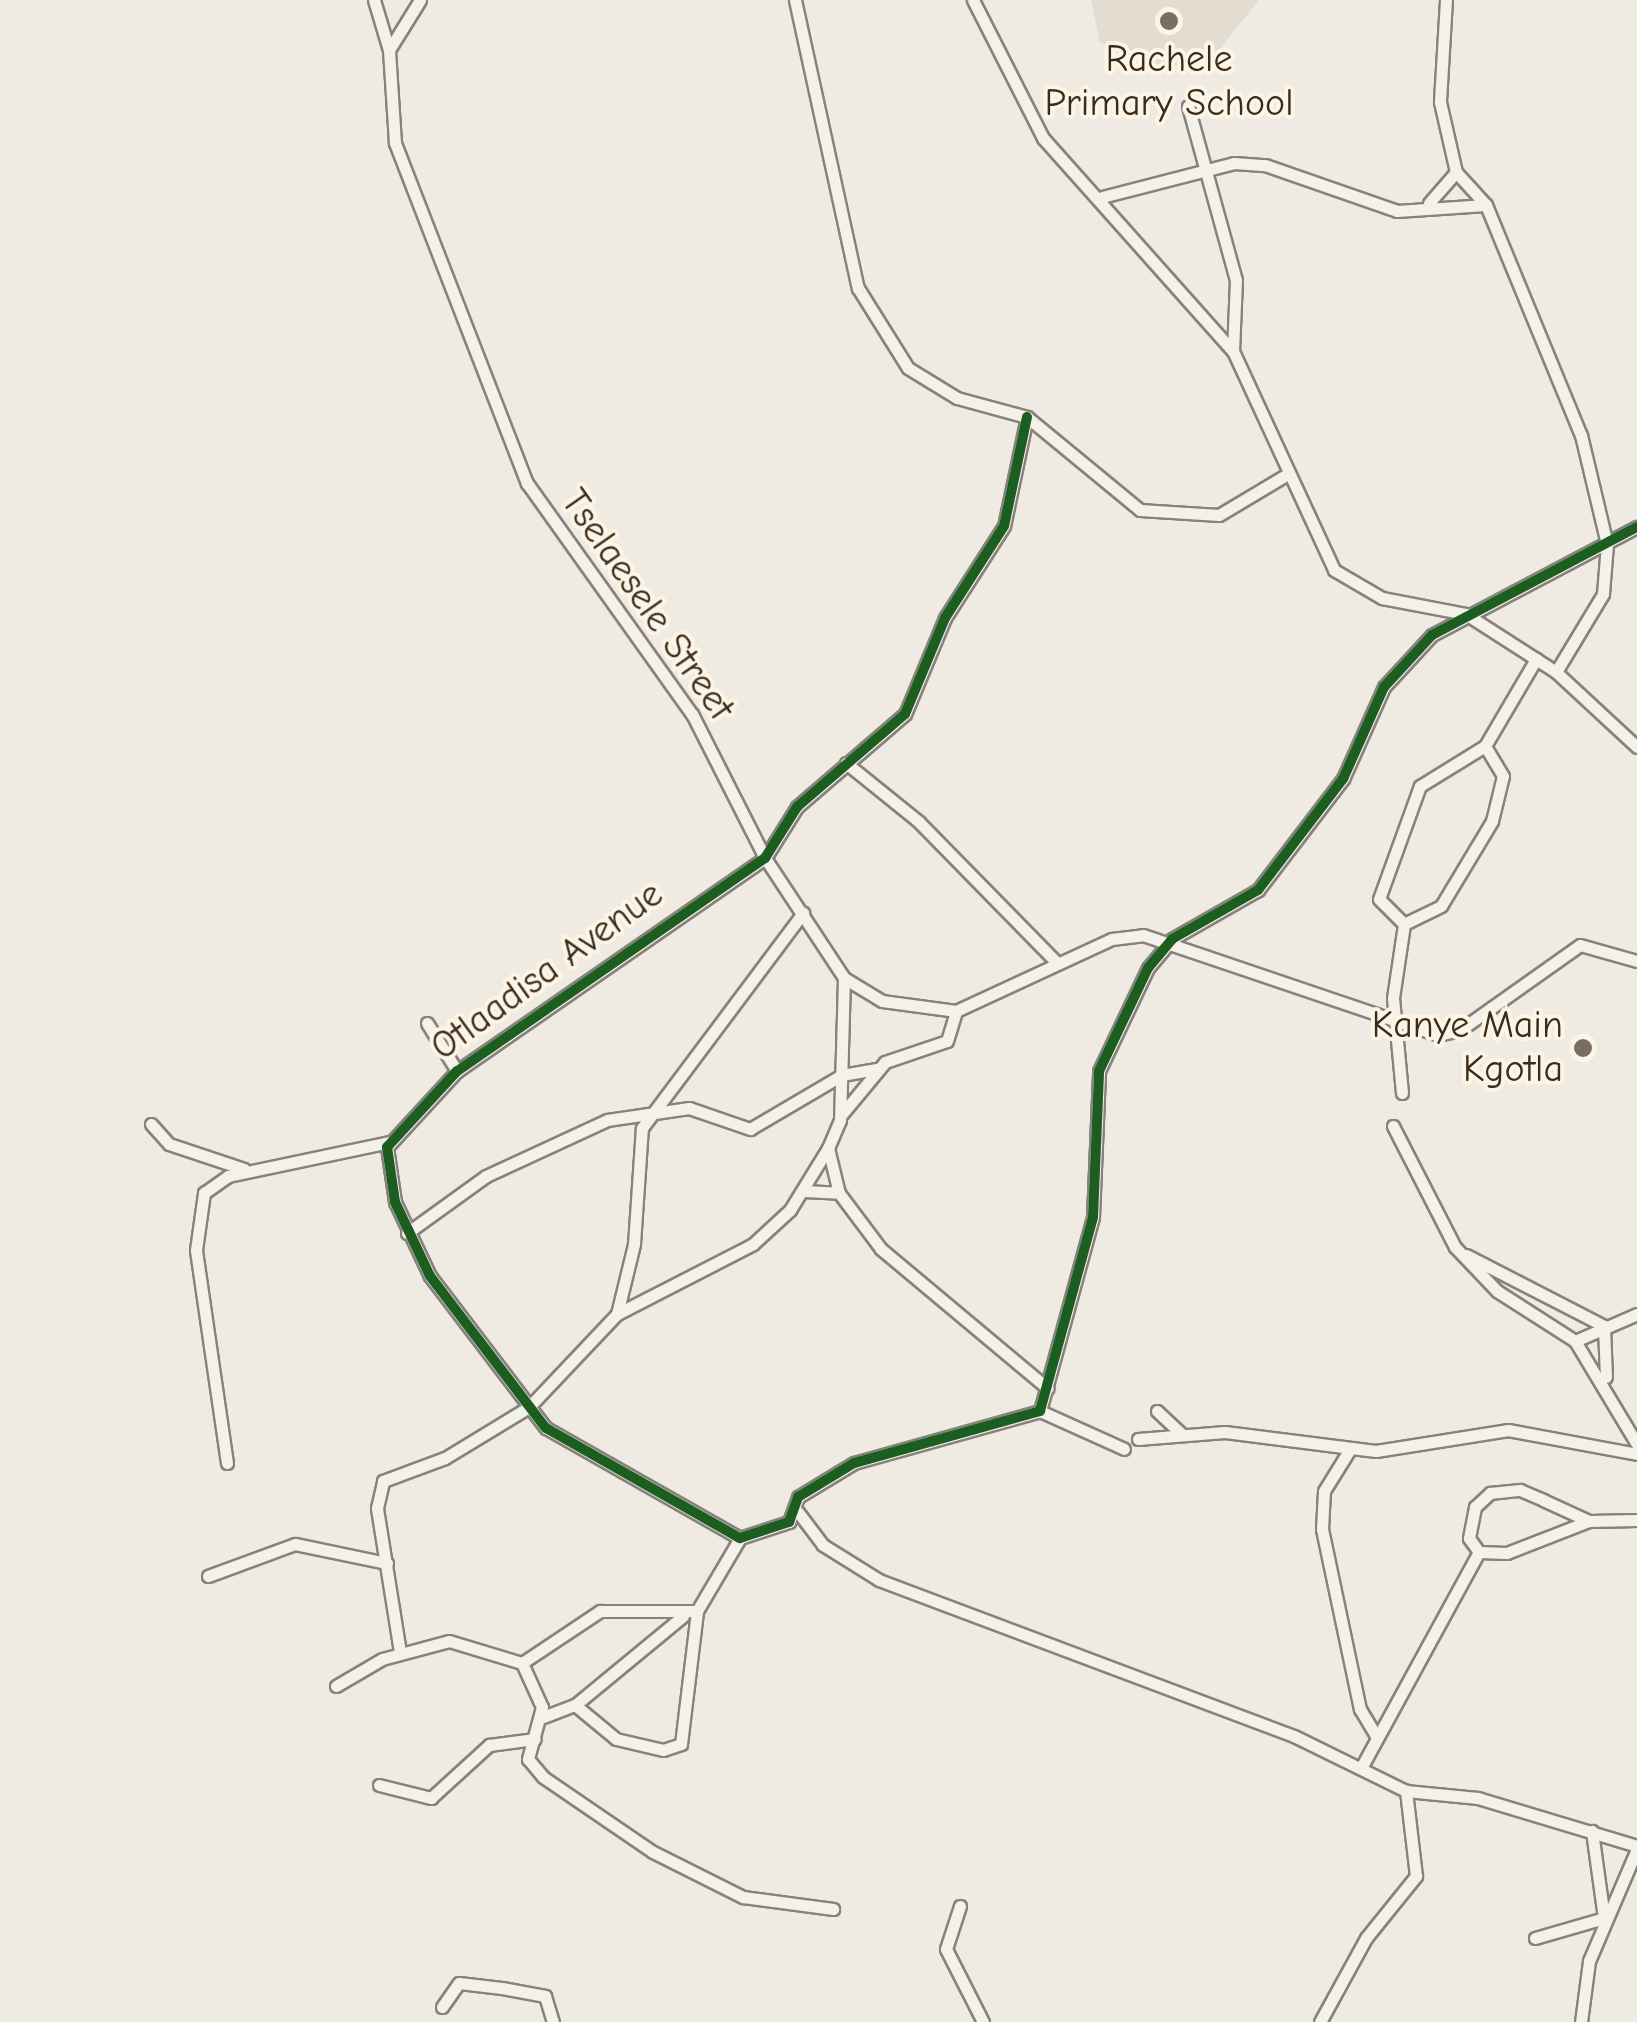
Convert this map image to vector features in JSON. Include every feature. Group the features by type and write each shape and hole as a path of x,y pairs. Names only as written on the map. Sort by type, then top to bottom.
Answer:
{"street":[{"name":"Tselaesele Street","path":"374,0 389,50 402,168 527,483 692,714 765,858 844,978 882,1001 956,1012"},
{"path":"389,50 420,0"},
{"path":"795,0 836,211 879,330 908,368 942,392 1027,416 1149,512 1219,515 1286,475"},
{"path":"974,0 1044,138 1086,192 1102,196 1202,177 1234,163 1265,164 1397,212 1429,204 1486,205"},
{"path":"1446,0 1440,102 1456,172 1486,205 1581,434 1608,544 1603,594 1556,672"},
{"path":"1188,106 1202,177 1236,280 1234,350"},
{"path":"1429,204 1456,172"},
{"path":"1102,196 1234,350 1286,475 1347,582 1466,614 1556,672 1637,746"},
{"name":"Otlaadisa Avenue","path":"389,1142 458,1071 765,858 798,807 915,703 930,647 1004,526 1027,416"},
{"path":"1040,1411 1093,1217 1105,1046 1172,939 1258,890 1343,779 1384,687 1466,614 1637,527"},
{"path":"1404,924 1379,899 1406,806 1436,770 1485,746 1536,658"},
{"path":"1404,924 1442,906 1492,821 1502,776 1485,746"},
{"path":"846,763 919,822 1056,962"},
{"path":"617,1314 649,1114 803,913"},
{"path":"1402,1093 1394,1020 1404,924"},
{"path":"407,1233 528,1153 649,1114 689,1108 750,1129 842,1075 876,1069 947,1041 956,1012 1056,962 1122,936 1172,939 1394,1020 1414,1033 1460,1030 1580,945 1637,961"},
{"path":"840,1120 844,978"},
{"path":"426,1023 458,1071"},
{"path":"400,1652 376,1496 383,1481 445,1458 529,1407 617,1314 724,1264 772,1230 804,1190 840,1120 876,1069"},
{"path":"151,1124 169,1144 248,1170"},
{"path":"1392,1126 1461,1253 1498,1291 1534,1310 1575,1341 1607,1381 1637,1444"},
{"path":"227,1463 196,1216 214,1183 248,1170 389,1142 407,1233 458,1320 559,1441 740,1538"},
{"path":"828,1148 839,1193 881,1248 1046,1388"},
{"path":"804,1190 839,1193"},
{"path":"1461,1253 1543,1290 1604,1326"},
{"path":"1534,1310 1543,1290"},
{"path":"1575,1341 1637,1314"},
{"path":"1604,1326 1607,1381"},
{"path":"1124,1450 1040,1411 854,1463 798,1497 798,1512 822,1544 879,1580 1360,1768 1406,1791 1478,1798 1637,1848 1604,1918 1581,2022"},
{"path":"1157,1411 1182,1434"},
{"path":"1138,1439 1182,1434 1350,1449 1508,1430 1637,1454"},
{"path":"1350,1449 1324,1491 1322,1530 1360,1710 1376,1736"},
{"path":"1360,1768 1479,1552 1468,1518 1501,1490 1589,1521 1637,1531"},
{"path":"575,1705 616,1739 663,1750 681,1744 697,1610 740,1538 798,1512"},
{"path":"1622,1525 1637,1520"},
{"path":"1479,1552 1507,1553 1589,1521"},
{"path":"208,1576 295,1544 387,1562"},
{"path":"544,1716 575,1705 684,1616 697,1610"},
{"path":"522,1662 600,1612 684,1616"},
{"path":"336,1686 400,1652 469,1642 522,1662 544,1716 528,1759 543,1777 653,1852 758,1902 833,1909"},
{"path":"379,1784 420,1801 489,1745 534,1739"},
{"path":"1323,2021 1366,1938 1416,1876 1406,1791"},
{"path":"1592,1831 1604,1918"},
{"path":"960,1906 946,1948 983,2022"},
{"path":"1535,1938 1604,1918"},
{"path":"442,2007 459,1983 502,1988 545,1996 553,2022"}],"shaded area":[{"name":"Rachele Primary School","path":"1091,0 1259,0 1206,66 1148,66 1100,42"}],"cycle path":[{"path":"1027,417 1004,526 945,618 905,714 797,807 765,858 457,1071 387,1147 395,1202 430,1276 546,1428 740,1538 789,1522 798,1497 854,1463 1040,1411 1093,1217 1099,1071 1148,968 1172,939 1258,890 1343,779 1384,687 1432,635 1637,527"}],"place":[{"name":"Rachele Primary School","path":"1169,21"},
{"name":"Kanye Main Kgotla","path":"1583,1048"}]}
